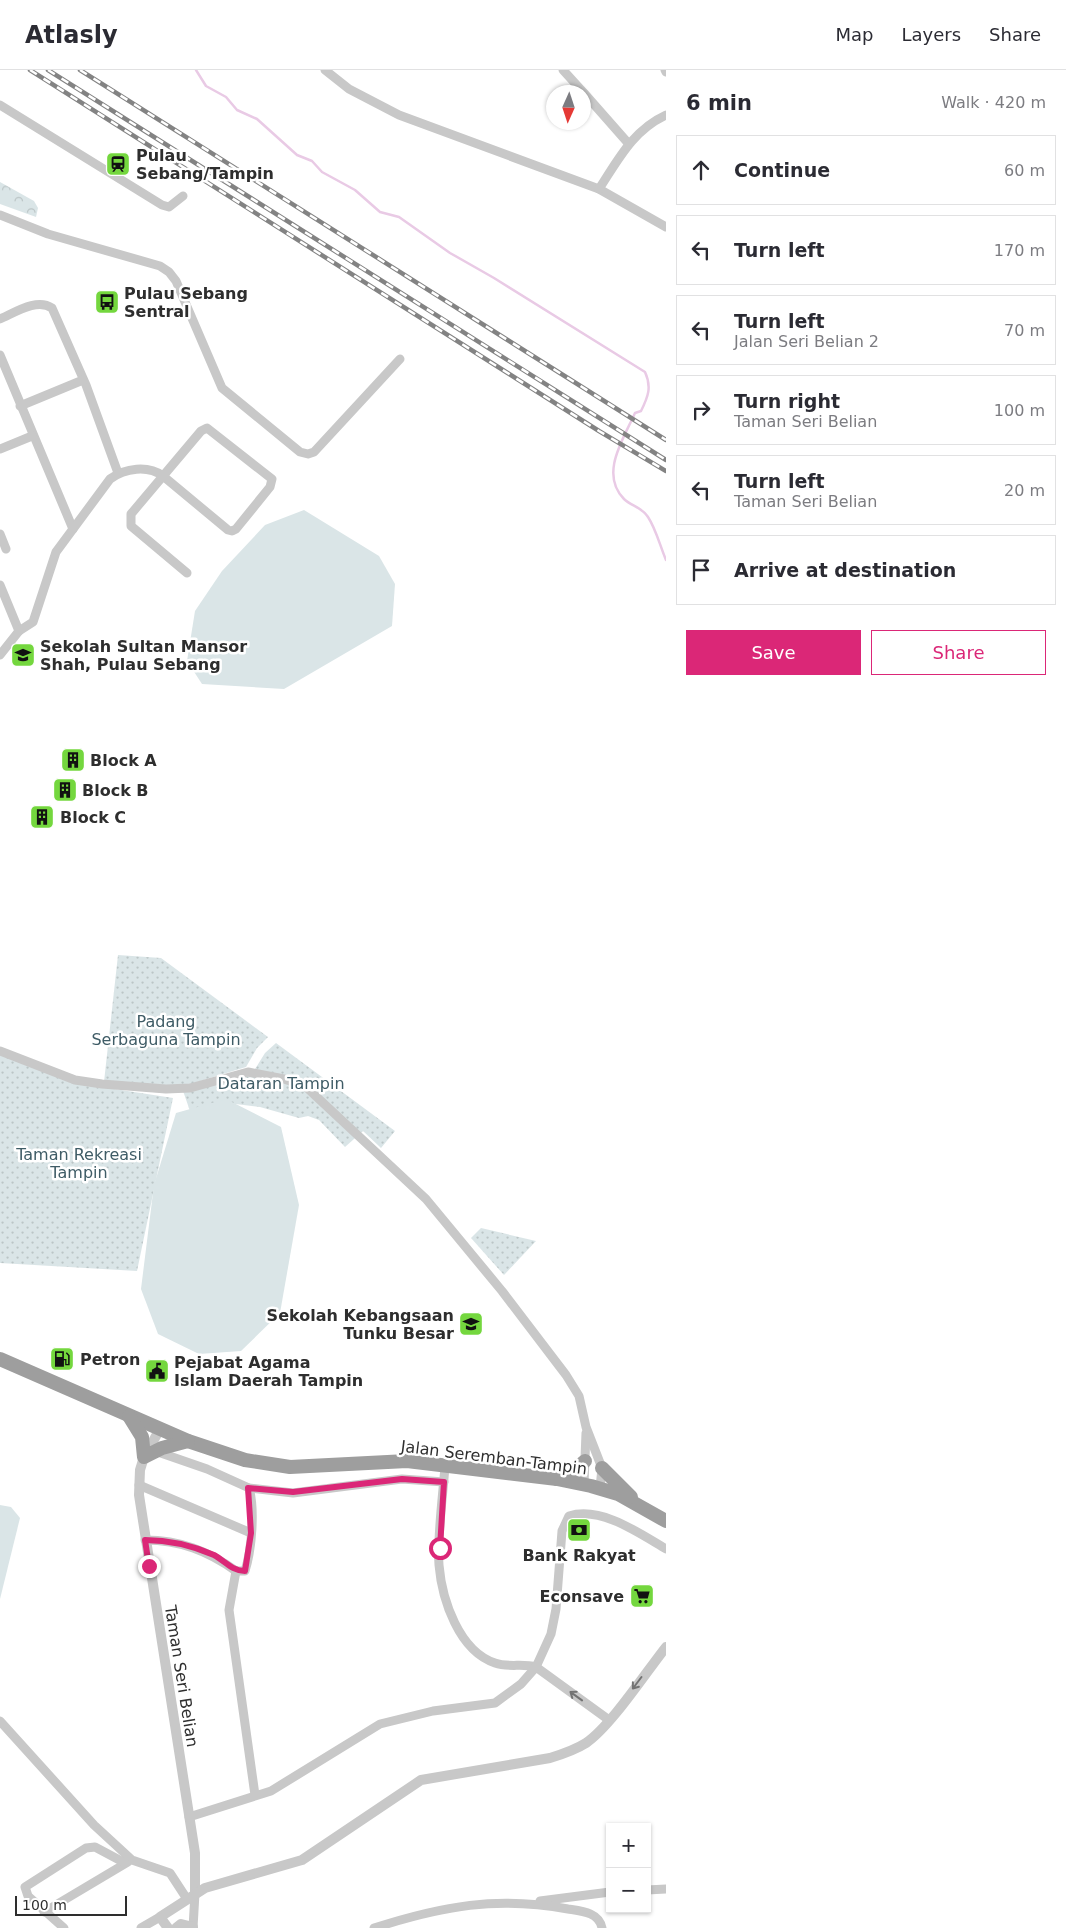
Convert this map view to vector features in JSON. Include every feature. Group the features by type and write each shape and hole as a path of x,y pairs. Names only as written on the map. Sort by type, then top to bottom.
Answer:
{"highway":[{"name":"Jalan Seremban-Tampin","path":"0,1359 188,1441 228,1455 267,1465 290,1467 407,1462 557,1479 600,1488 641,1506 666,1521"},
{"path":"128,1416 149,1451 188,1441"},
{"path":"557,1479 571,1473 585,1461"},
{"path":"602,1468 641,1506"}],"street":[{"path":"325,70 349,89 399,115 599,189 666,227"},
{"path":"563,70 576,85"},
{"path":"591,102 628,143"},
{"path":"0,105 162,206 169,207 183,196"},
{"path":"599,189 628,143 645,127 665,116"},
{"path":"0,215 48,234 160,266 169,272 176,281 222,388 300,452 308,454 314,452 400,359"},
{"path":"0,319 36,304 46,304 52,308 83,380 118,473"},
{"path":"0,355 32,436 73,529"},
{"path":"20,406 83,380"},
{"path":"0,655 19,631 33,622 56,552 110,479 118,473 142,469 154,470 163,476 232,531 272,483 272,479 207,428 201,431 163,476 131,514 129,519 131,526 187,573"},
{"path":"0,449 32,436"},
{"path":"0,534 6,549"},
{"path":"0,585 19,631"},
{"path":"0,1051 75,1080 102,1084 166,1089 190,1088 248,1072 284,1079 305,1086 432,1205 502,1291 566,1375 579,1396 586,1427 602,1468 600,1488"},
{"path":"584,1484 586,1427"},
{"name":"Taman Seri Belian","path":"156,1428 153,1445 149,1451 139,1485 145,1540 197,1876 191,1896"},
{"path":"149,1451 207,1470 248,1488 293,1492 402,1479 444,1482"},
{"path":"445,1466 439,1564 444,1589 459,1634 476,1652 494,1663 512,1667 527,1665 536,1667 609,1720"},
{"path":"139,1485 251,1533"},
{"path":"248,1488 251,1533 228,1610 255,1795"},
{"path":"189,1817 271,1791 380,1724 433,1711 495,1703 521,1684 536,1667 551,1634 556,1609 562,1531 569,1516 580,1513 604,1518 638,1532 666,1549"},
{"path":"145,1540 165,1540 184,1544 216,1556 241,1571"},
{"path":"140,1928 204,1888 302,1860 421,1780 550,1758 571,1751 588,1742 609,1720 666,1647"},
{"path":"0,1721 128,1861"},
{"path":"64,1928 28,1896 25,1887 86,1848 94,1847 128,1861 170,1872 191,1896 193,1928 181,1924 176,1928"},
{"path":"44,1912 128,1861"},
{"path":"651,1890 666,1889"},
{"path":"374,1928 414,1915 466,1905 532,1902 606,1893"},
{"path":"532,1902 589,1913 598,1918 602,1928"},
{"path":"160,1917 168,1928"}],"green space":[{"path":"0,182 34,201 38,208 36,217 0,204"},
{"path":"304,510 379,556 395,584 392,626 284,689 202,684 187,661 195,611 222,571 265,525"},
{"name":"Padang Serbaguna Tampin","path":"118,955 161,958 268,1037 257,1048 246,1067 184,1086 104,1082"},
{"name":"Dataran Tampin","path":"276,1043 395,1131 381,1148 363,1131 345,1147 319,1120 308,1116 299,1118 260,1107 227,1103 190,1111 182,1088 252,1074 265,1053"},
{"name":"Taman Rekreasi Tampin","path":"0,1054 95,1086 173,1098 137,1271 0,1263"},
{"path":"226,1099 281,1127 299,1205 280,1313 241,1351 199,1354 158,1334 141,1289 154,1185 176,1113"},
{"path":"481,1228 536,1241 504,1275 471,1238"},
{"path":"0,1505 11,1507 20,1518 0,1599"}],"waterway":[{"path":"196,70 206,86 226,97 237,110 257,119 297,155 312,161 322,172 355,190 380,212 399,217 450,253 494,278 645,372 649,387 647,396 641,411 635,413 620,445 614,467 614,479 617,489 624,499 643,511 648,517 656,532 666,560"}],"railway":[{"path":"30,70 599,431 666,471"},
{"path":"48,70 666,460"},
{"path":"80,70 666,440"}],"place":[{"name":"Pulau Sebang/Tampin","path":"118,164"},
{"name":"Pulau Sebang Sentral","path":"107,302"},
{"name":"Sekolah Sultan Mansor Shah, Pulau Sebang","path":"23,655"},
{"name":"Block A","path":"73,760"},
{"name":"Block B","path":"65,790"},
{"name":"Block C","path":"42,817"},
{"name":"Sekolah Kebangsaan Tunku Besar","path":"471,1324"},
{"name":"Petron","path":"62,1359"},
{"name":"Pejabat Agama Islam Daerah Tampin","path":"157,1371"},
{"name":"Bank Rakyat","path":"579,1530"},
{"name":"Econsave","path":"642,1596"}],"route":[{"path":"149,1566 145,1540 165,1540 184,1544 216,1556 236,1571 245,1571 251,1533 250,1494 248,1488 307,1492 402,1479 444,1482 440,1548"}]}
